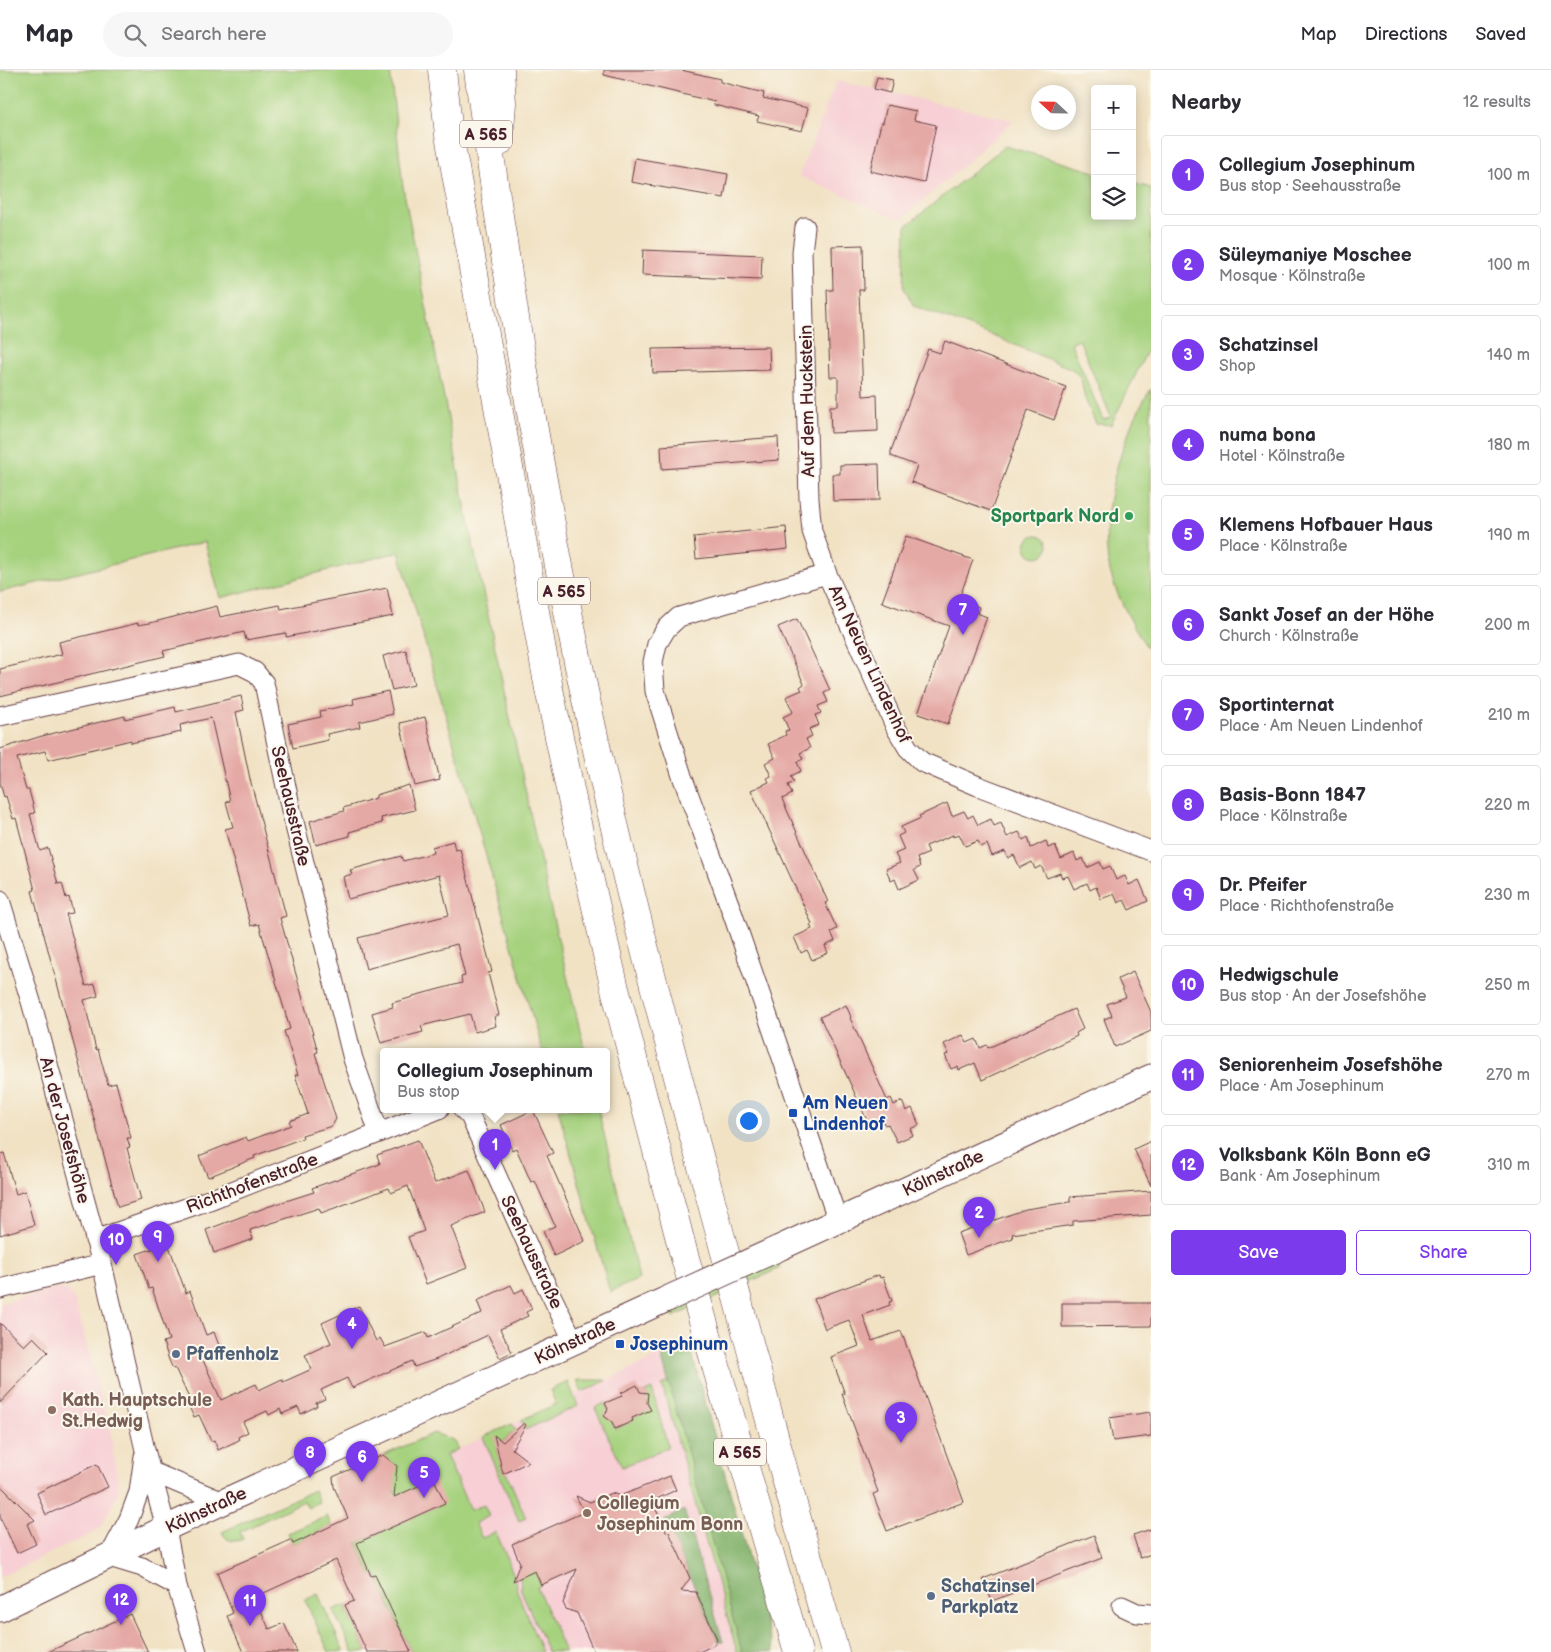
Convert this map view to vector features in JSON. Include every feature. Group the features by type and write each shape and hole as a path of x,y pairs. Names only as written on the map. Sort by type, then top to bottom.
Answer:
{"highway":[{"path":"427,70 448,135"},
{"name":"A 565","path":"442,70 448,135 549,690 581,842 615,989 673,1214 798,1652"},
{"name":"A 565","path":"478,70 495,198 537,452 564,594 600,761 652,980 835,1652"},
{"path":"495,198 502,103 500,70"},
{"path":"758,1374 815,1525 855,1652"}],"main road":[{"name":"Kölnstraße","path":"0,1609 166,1528 1151,1077"}],"street":[{"name":"Auf dem Huckstein","path":"805,227 802,252 809,499 812,531 827,574"},
{"name":"Am Neuen Lindenhof","path":"838,1221 732,912 682,776 655,691 653,662 657,644 666,629 679,617 827,574 896,728 908,748 922,762 952,776 1151,851"},
{"name":"Seehausstraße","path":"0,716 239,664 254,672 264,683 291,810 353,1059 379,1133"},
{"name":"An der Josefshöhe","path":"0,900 32,1005 102,1264 145,1450 166,1528 177,1586 197,1652"},
{"path":"379,1133 429,1113"},
{"name":"Seehausstraße","path":"467,1113 574,1342"},
{"name":"Richthofenstraße","path":"95,1240 212,1199 379,1133"},
{"path":"0,1289 102,1264"},
{"name":"An der Josefshöhe","path":"109,1557 126,1524 139,1492 145,1450"},
{"path":"152,1472 223,1502"},
{"path":"109,1557 142,1567 177,1586"},
{"path":"1122,1606 1137,1613 1151,1614"}],"shaded area":[{"path":"836,81 1013,120 904,217 898,219 799,176"},
{"name":"Kath. Hauptschule St.Hedwig","path":"57,1288 67,1291 74,1298 111,1434 119,1491 102,1525 93,1533 0,1577 0,1304"},
{"name":"Collegium Josephinum Bonn","path":"661,1355 742,1652 535,1652 463,1495 396,1496 391,1484 434,1433 453,1440 458,1449"}],"green space":[{"path":"0,70 390,70 403,187 470,531 549,901 584,1048 541,1048 399,552 220,598 205,542 0,592"},
{"path":"1005,146 1091,171 1091,220 1136,220 1136,184 1151,188 1151,343 1111,425 1096,424 1085,399 1081,378 1072,369 996,337 914,306 904,288 906,226","holes":["1079,339 1111,417 1103,420 1071,343"]},
{"name":"Sportpark Nord","path":"1151,389 1151,653 1127,614 1113,581 1107,550 1107,526 1109,502 1121,453 1130,429"},
{"path":"1037,535 1045,538 1048,546 1045,554 1037,557 1029,554 1026,546 1029,538"},
{"path":"559,1113 599,1113 639,1279 610,1292"},
{"path":"777,1262 780,1268 673,1317 671,1310"},
{"path":"689,1343 774,1652 742,1652 661,1355"},
{"path":"577,1380 605,1380 606,1381 582,1392"},
{"path":"568,1382 578,1406 525,1430 521,1420 556,1404 550,1390"},
{"path":"669,1382 742,1652 737,1652 662,1385"},
{"path":"652,1389 668,1447 622,1467 595,1408 605,1403 609,1411 605,1417 611,1419 615,1429 633,1421 632,1418 650,1410 646,1400 648,1395 643,1393"},
{"path":"512,1424 517,1433 512,1433 497,1447 503,1473 506,1472 526,1518 519,1521 483,1437"},
{"path":"434,1433 453,1440 458,1449 446,1455 470,1510 484,1505 489,1516 475,1523 482,1538 496,1532 515,1578 517,1591 542,1652 411,1652 376,1575 372,1576 370,1573 357,1543 444,1503 396,1496 382,1456"},
{"path":"314,1490 319,1502 308,1508 304,1501 240,1532 243,1539 231,1540 222,1532"},
{"path":"684,1510 723,1642 719,1642 665,1520"},
{"path":"327,1516 332,1526 293,1544 288,1533"},
{"path":"535,1571 541,1585 537,1587 565,1652 548,1652 521,1590 520,1576"},
{"path":"318,1594 344,1652 329,1652 305,1600"},
{"path":"345,1605 367,1652 353,1652 333,1610"}],"building":[{"path":"604,70 681,70 720,79 720,82 764,93 763,98 808,108 802,131 757,121 759,116 714,105 715,102 604,75"},
{"path":"877,77 893,80 890,93 874,89"},
{"path":"887,105 916,111 914,120 936,125 924,183 870,171"},
{"path":"635,158 728,174 724,198 631,182"},
{"path":"863,245 864,290 859,290 863,396 877,395 878,431 831,433 830,406 838,406 838,377 830,377 827,290 833,290 832,246"},
{"path":"643,250 762,255 761,280 642,275"},
{"path":"945,341 1066,387 1054,420 1028,410 991,511 911,482 917,466 891,456 891,451 928,349 940,353"},
{"path":"769,347 770,370 653,373 652,349"},
{"path":"778,437 779,460 662,469 661,446"},
{"path":"879,464 880,500 833,501 832,474 840,474 840,465"},
{"path":"786,527 788,549 696,559 694,537"},
{"path":"906,536 973,560 959,599 979,607 977,613 987,617 948,724 918,714 949,626 882,602"},
{"path":"387,588 393,616 286,637 286,633 246,640 244,632 163,651 165,656 0,696 0,669 62,654 59,642 138,623 138,625 150,623 217,606 220,617 280,605 281,609"},
{"path":"797,619 830,690 824,693 828,702 818,706 821,713 815,715 819,725 809,729 812,736 806,739 810,748 800,753 803,759 797,762 801,771 791,776 794,782 788,785 792,794 782,799 828,902 825,903 837,929 831,932 835,941 825,946 828,953 812,960 807,950 801,953 794,937 812,929 810,925 812,924 751,790 769,782 767,778 771,776 765,763 775,758 768,744 786,735 785,731 789,730 783,717 793,712 786,697 802,690 800,687 804,684 778,627"},
{"path":"406,650 414,685 392,690 383,656"},
{"path":"388,691 393,714 359,722 360,727 327,734 328,740 293,748 288,724 321,717 320,711 354,704 353,699"},
{"path":"241,696 244,710 236,712 250,779 286,916 280,918 318,1052 315,1053 336,1119 332,1126 302,1135 303,1138 254,1156 255,1158 208,1177 199,1156 246,1137 248,1141 291,1125 289,1121 308,1114 295,1075 298,1075 284,1031 290,1029 259,924 251,926 225,829 233,827 226,802 230,801 211,718 180,725 181,732 131,743 131,740 48,760 45,751 17,758 35,813 30,814 40,851 48,848 58,884 62,883 66,898 69,897 73,913 66,914 86,986 95,984 98,996 84,1000 96,1050 98,1049 108,1085 116,1083 131,1138 127,1138 130,1147 127,1148 141,1200 118,1207 32,891 35,890 16,818 13,819 0,783 0,749 42,736 125,716 125,719 175,707 176,712"},
{"path":"425,717 440,780 415,786 400,723"},
{"path":"409,785 415,810 381,818 382,823 349,832 350,836 316,845 310,821 344,811 343,808"},
{"path":"947,803 952,816 964,811 968,818 973,815 978,825 991,819 994,826 1001,823 1007,837 1019,832 1023,840 1028,837 1031,848 1046,841 1048,848 1055,845 1061,859 1074,853 1077,861 1083,858 1087,868 1100,862 1103,869 1110,866 1116,880 1125,876 1129,885 1139,880 1148,901 1129,910 1124,900 1118,903 1114,894 1101,899 1096,887 1090,890 1087,883 1074,889 1068,876 1062,878 1060,873 1047,878 1041,866 1035,869 1032,862 1020,868 1014,855 1008,858 1005,851 992,856 987,844 981,847 978,841 965,846 959,834 926,846 929,853 917,858 920,867 914,870 919,880 899,889 895,879 891,881 886,869 900,863 895,854 904,850 898,836 904,833 901,827"},
{"path":"453,841 455,850 460,849 492,972 488,973 499,1015 494,1017 496,1026 475,1032 470,1014 421,1026 423,1032 381,1043 372,1013 393,1007 392,1003 413,996 462,983 461,977 465,976 457,944 366,969 358,938 449,915 439,875 348,899 343,877 352,874 350,870 401,856 403,861 433,853 432,847"},
{"path":"1133,972 1151,1012 1151,1031 1115,1047 1104,1019 1112,1016 1107,1004 1126,997 1118,979"},
{"path":"846,1005 887,1100 891,1098 894,1105 902,1101 906,1111 912,1108 919,1125 910,1129 913,1135 897,1142 888,1124 885,1125 883,1122 870,1127 820,1017"},
{"path":"1074,1009 1083,1029 1076,1033 1077,1036 982,1080 975,1063 959,1070 958,1066 951,1069 945,1055 949,1054 944,1044 963,1035 967,1043 976,1039 980,1048 987,1045 988,1048"},
{"path":"527,1113 534,1113 553,1153 547,1156 585,1241 554,1256 543,1231 555,1226 535,1181 531,1182 516,1148 512,1150 501,1125"},
{"path":"418,1140 435,1183 469,1170 485,1212 451,1226 467,1268 426,1284 408,1237 424,1231 408,1186 391,1193 389,1188 321,1213 319,1208 250,1230 253,1239 214,1253 206,1230 314,1192 312,1188 380,1164 377,1155"},
{"path":"1151,1141 1151,1186 1134,1149"},
{"path":"4,1153 16,1194 25,1191 34,1225 0,1235 0,1154"},
{"path":"1151,1191 1151,1215 1073,1221 1073,1225 1012,1234 1013,1238 966,1255 958,1233 1026,1209 1070,1202 1070,1197"},
{"path":"160,1246 161,1249 169,1246 186,1293 190,1291 206,1335 214,1332 221,1351 202,1358 221,1400 256,1384 259,1390 282,1379 283,1382 312,1369 305,1355 331,1343 322,1323 359,1306 376,1341 380,1338 385,1347 426,1332 428,1338 482,1313 477,1301 511,1285 515,1293 523,1289 532,1309 526,1312 528,1316 500,1329 512,1352 500,1358 488,1335 437,1359 414,1367 412,1361 352,1388 347,1378 321,1390 325,1399 316,1403 317,1406 301,1414 298,1407 282,1414 280,1409 269,1415 267,1411 243,1422 248,1432 238,1437 239,1440 218,1450 214,1440 211,1441 199,1415 194,1417 186,1401 190,1400 175,1368 173,1369 169,1360 163,1342 169,1340 152,1288 149,1289 137,1254"},
{"path":"879,1275 880,1278 883,1277 892,1301 889,1302 890,1305 863,1315 872,1341 901,1331 964,1502 887,1531 873,1494 878,1492 842,1394 845,1394 831,1357 859,1346 849,1320 825,1329 814,1299"},
{"path":"1062,1303 1151,1303 1151,1326 1062,1327"},
{"path":"0,1323 24,1346 33,1337 48,1352 0,1403"},
{"path":"637,1385 640,1392 648,1393 647,1403 651,1410 632,1418 633,1421 615,1429 612,1422 604,1416 608,1409 605,1403 622,1396 621,1393"},
{"path":"1151,1412 1151,1436 1113,1441 1109,1418"},
{"path":"524,1423 526,1425 512,1449 529,1462 503,1474 494,1435 503,1442"},
{"path":"383,1455 397,1466 394,1497 434,1479 445,1503 357,1543 371,1576 375,1575 411,1652 367,1652 345,1605 354,1601 336,1560 255,1597 269,1629 284,1623 297,1652 243,1652 227,1616 233,1613 217,1573 291,1540 293,1544 348,1518 334,1487 333,1477"},
{"path":"97,1464 108,1487 46,1515 37,1493"},
{"path":"670,1476 676,1490 652,1501 666,1531 669,1532 690,1578 681,1591 696,1592 717,1639 714,1645 699,1652 594,1652 577,1613 566,1609 563,1603 577,1569 541,1585 535,1571 513,1581 520,1563 512,1544 584,1512 576,1496 590,1502 612,1493 620,1496"},
{"path":"0,1485 35,1520 27,1524 36,1544 17,1553 0,1517"},
{"path":"1151,1529 1151,1554 1140,1558 1133,1535"},
{"path":"1094,1535 1102,1558 992,1601 983,1579"},
{"path":"130,1614 148,1652 48,1652 85,1635"}],"place":[{"name":"Sportpark Nord","path":"1129,516"},
{"name":"Sportinternat","path":"963,635"},
{"name":"Am Neuen Lindenhof","path":"793,1113"},
{"name":"Collegium Josephinum","path":"495,1170"},
{"name":"Süleymaniye Moschee","path":"979,1238"},
{"name":"Dr. Pfeifer","path":"158,1262"},
{"name":"Hedwigschule","path":"116,1265"},
{"name":"Josephinum","path":"620,1344"},
{"name":"numa bona","path":"352,1349"},
{"name":"Pfaffenholz","path":"176,1354"},
{"name":"Kath. Hauptschule St.Hedwig","path":"52,1410"},
{"name":"Schatzinsel","path":"901,1443"},
{"name":"Basis-Bonn 1847","path":"310,1478"},
{"name":"Sankt Josef an der Höhe","path":"362,1482"},
{"name":"Klemens Hofbauer Haus","path":"424,1498"},
{"name":"Collegium Josephinum Bonn","path":"587,1513"},
{"name":"Schatzinsel Parkplatz","path":"931,1596"},
{"name":"Volksbank Köln Bonn eG","path":"121,1625"},
{"name":"Seniorenheim Josefshöhe","path":"250,1626"}]}
